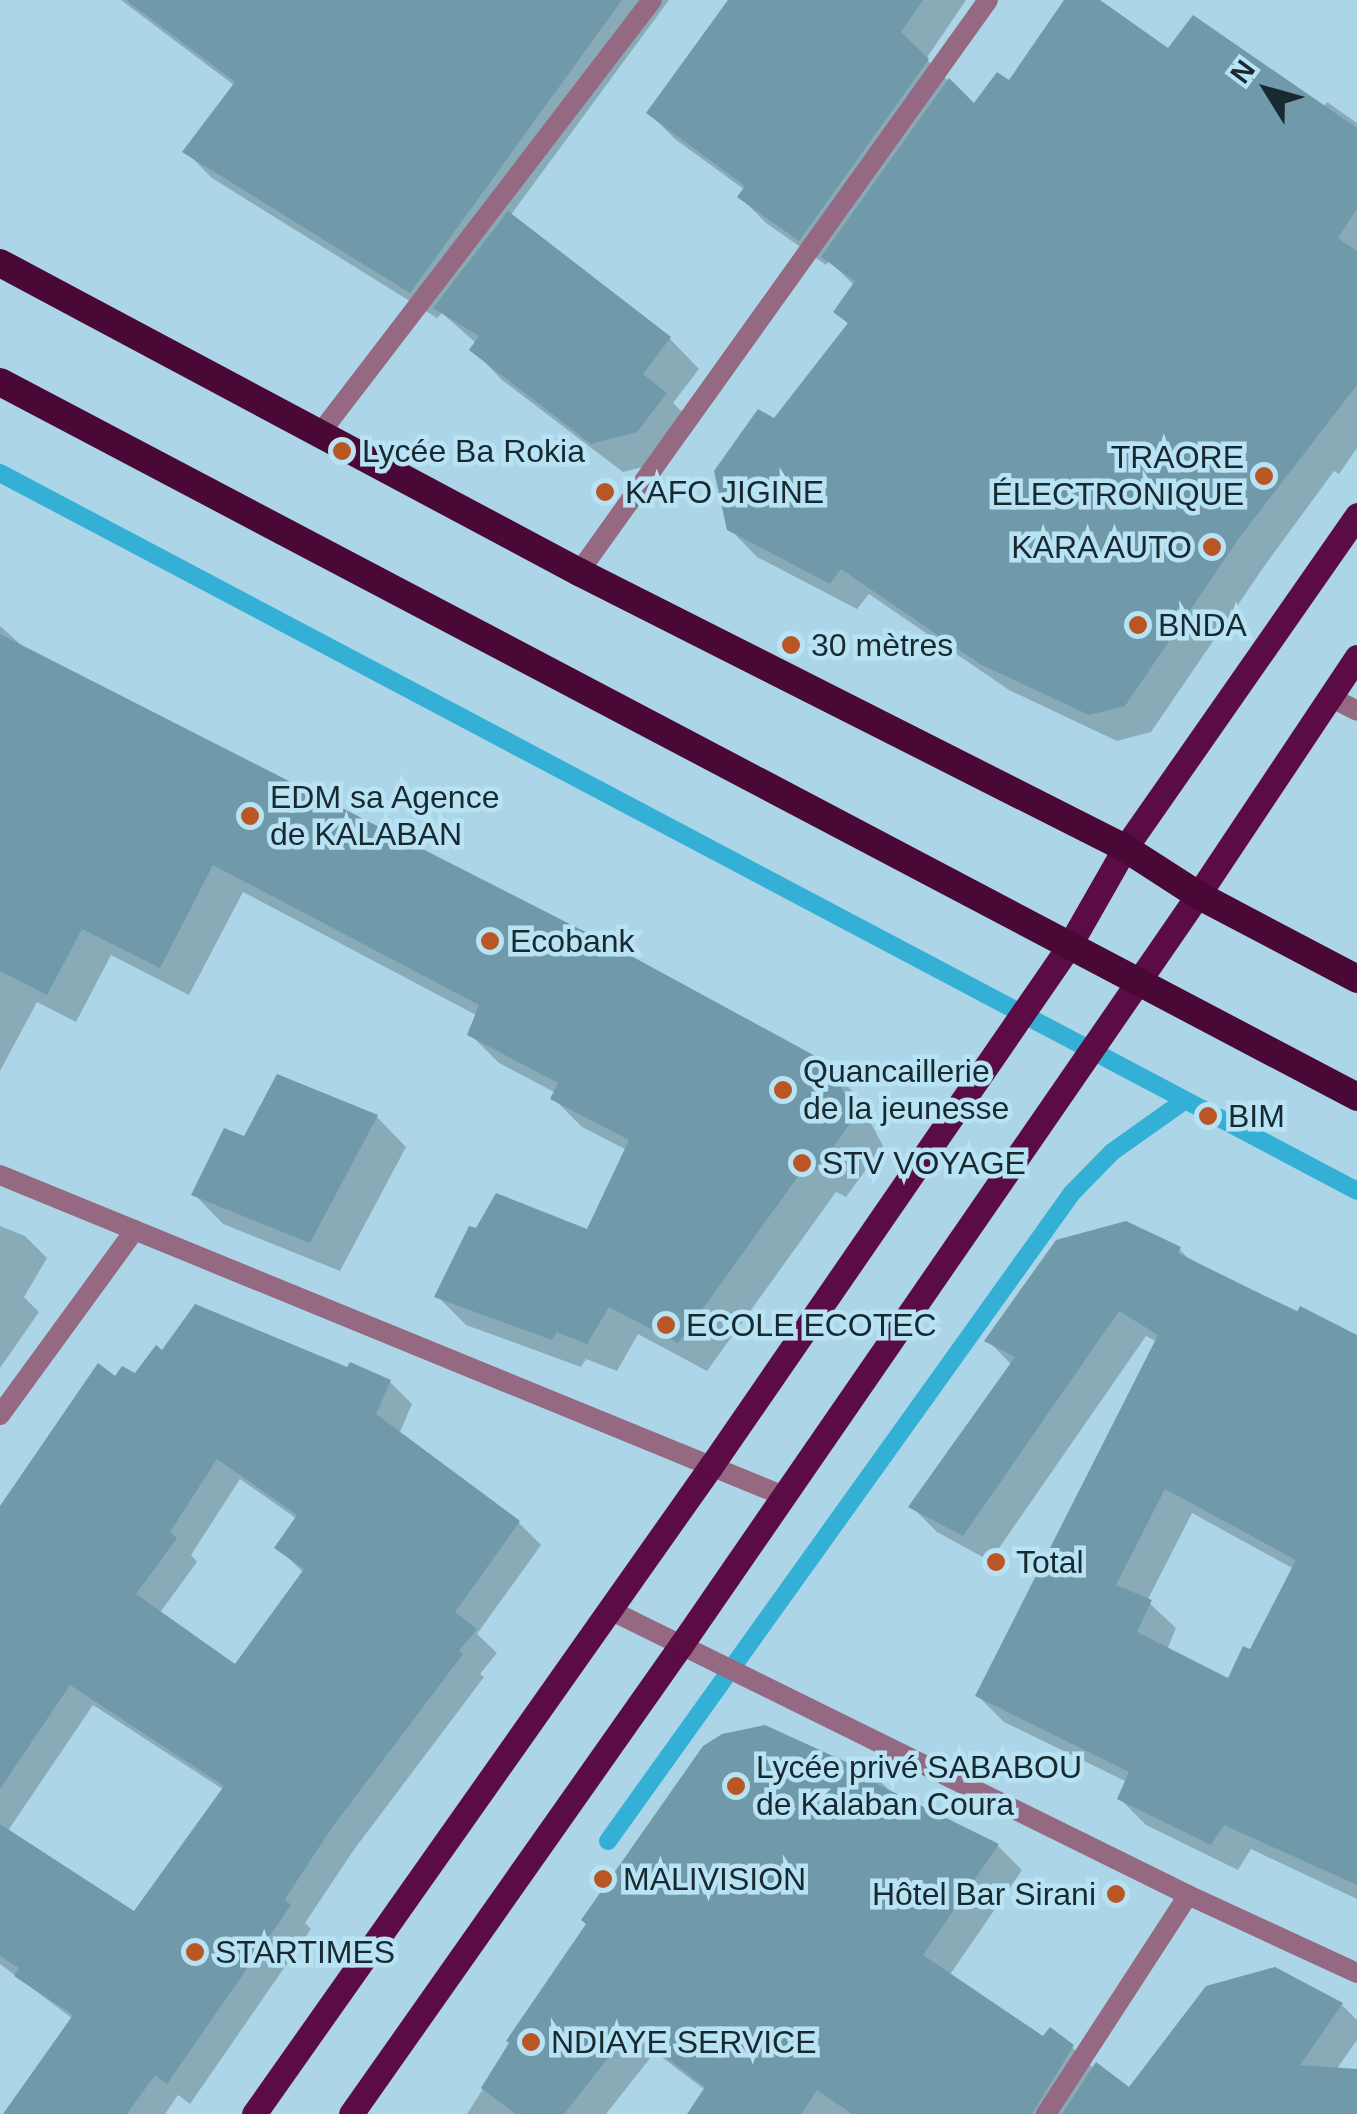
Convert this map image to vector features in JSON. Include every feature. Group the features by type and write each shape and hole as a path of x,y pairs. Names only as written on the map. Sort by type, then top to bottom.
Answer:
{"highway":[{"path":"0,263 578,572 1126,848 1198,895 1357,979"},
{"path":"0,382 1357,1097"}],"main road":[{"path":"254,2114 711,1466 1070,946 1126,848 1357,515"},
{"path":"351,2114 784,1496 1198,895 1357,656"}],"street":[{"path":"321,432 652,0"},
{"path":"578,572 988,0"},
{"path":"1330,697 1357,711"},
{"path":"0,1175 784,1496"},
{"path":"0,1415 135,1230"},
{"path":"610,1610 1188,1895 1357,1973"},
{"path":"1046,2114 1188,1895"}],"building":[{"path":"126,0 622,0 410,293 182,152 235,82"},
{"path":"728,0 923,0 901,32 929,59 799,241 737,197 745,186 646,113"},
{"path":"1064,0 1100,0 1168,48 1193,15 1357,128 1357,209 1338,238 1357,251 1357,385 1239,538 1125,706 1089,715 980,664 841,569 830,584 727,530 714,471 758,409 774,418 848,323 833,312 855,281 821,257 949,78 974,103 997,72 1009,80"},
{"path":"508,211 671,337 643,374 667,393 637,432 591,444 469,350 479,336 433,308"},
{"path":"0,634 611,945 828,1063 856,1115 817,1170 807,1164 678,1343 609,1307 587,1344 557,1332 552,1340 434,1297 469,1226 476,1228 496,1193 587,1229 629,1140 550,1099 558,1083 467,1035 479,1005 213,865 160,968 82,929 47,995 0,971"},
{"path":"277,1074 378,1115 310,1243 191,1195 224,1128 244,1136"},
{"path":"1126,1221 1181,1247 1178,1253 1297,1312 1300,1306 1357,1335 1357,1885 1224,1825 1211,1845 1117,1799 1129,1772 975,1696 1158,1335 1119,1311 963,1536 908,1507 1015,1357 984,1341 1056,1240","holes":["1165,1489 1296,1560 1250,1649 1243,1646 1228,1678 1137,1632 1152,1600 1116,1585"]},
{"path":"195,1304 347,1367 350,1362 391,1380 376,1414 520,1521 455,1612 477,1629 459,1651 463,1654 331,1829 285,1899 291,1905 167,2084 155,2075 127,2114 3,2114 73,2015 14,1976 19,1968 0,1956 0,1824 134,1911 224,1786 70,1685 0,1789 0,1506 98,1363 115,1376 122,1366 135,1373 156,1345 162,1350","holes":["217,1459 297,1515 274,1548 304,1569 235,1664 136,1594 177,1538 170,1532"]},
{"path":"765,1725 881,1778 877,1784 999,1844 923,1955 1043,2036 1050,2027 1074,2045 1032,2114 852,2114 817,2090 801,2114 687,2114 705,2087 630,2030 564,2114 516,2114 481,2088 509,2043 506,2041 586,1924 581,1920 703,1746 722,1734"},
{"path":"1275,1967 1343,2003 1300,2065 1357,2069 1357,2114 1062,2114 1096,2062 1129,2087 1206,1986"}],"waterway":[{"path":"0,473 1357,1191"},
{"path":"608,1841 1072,1193 1112,1152 1184,1101"}],"place":[{"name":"Lycée Ba Rokia","path":"342,451"},
{"name":"TRAORE ÉLECTRONIQUE","path":"1264,476"},
{"name":"KAFO JIGINE","path":"605,492"},
{"name":"KARA AUTO","path":"1212,547"},
{"name":"BNDA","path":"1138,625"},
{"name":"30 mètres","path":"791,645"},
{"name":"EDM sa Agence de KALABAN","path":"250,816"},
{"name":"Ecobank","path":"490,941"},
{"name":"Quancaillerie de la jeunesse","path":"783,1090"},
{"name":"BIM","path":"1208,1116"},
{"name":"STV VOYAGE","path":"802,1163"},
{"name":"ECOLE ECOTEC","path":"666,1325"},
{"name":"Total","path":"996,1562"},
{"name":"Lycée privé SABABOU de Kalaban Coura","path":"736,1786"},
{"name":"MALIVISION","path":"603,1879"},
{"name":"Hôtel Bar Sirani","path":"1116,1894"},
{"name":"STARTIMES","path":"195,1952"},
{"name":"NDIAYE SERVICE","path":"531,2042"}]}
